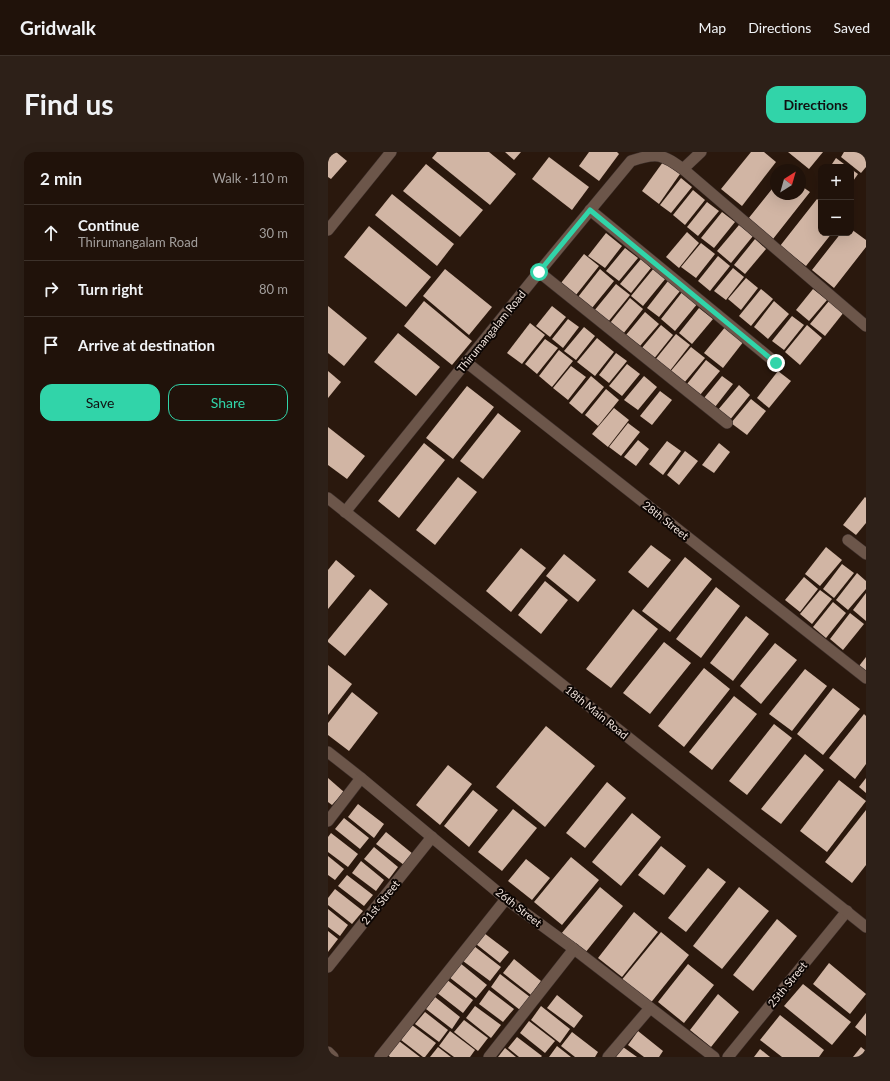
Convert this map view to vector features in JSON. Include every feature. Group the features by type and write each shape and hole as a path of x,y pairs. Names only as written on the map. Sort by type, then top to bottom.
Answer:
{"street":[{"path":"328,230 391,152"},
{"path":"683,169 700,152"},
{"name":"Thirumangalam Road","path":"345,512 590,210 632,161 639,157 651,153 661,154 683,169 866,326"},
{"path":"590,210 776,363"},
{"path":"539,272 727,423"},
{"name":"28th Street","path":"466,362 866,678"},
{"name":"18th Main Road","path":"328,498 866,927"},
{"path":"848,540 866,554"},
{"name":"26th Street","path":"328,752 506,899 574,949 714,1057"},
{"path":"328,821 361,778"},
{"name":"21st Street","path":"328,967 432,837"},
{"path":"380,1057 506,899"},
{"name":"25th Street","path":"728,1057 847,911"},
{"path":"488,1057 574,949"},
{"path":"608,1057 650,1008"},
{"path":"328,1052 333,1057"}],"building":[{"path":"328,152 336,152 347,161 331,179 328,177"},
{"path":"437,152 489,152 516,174 490,205 432,158"},
{"path":"505,152 521,152 514,160"},
{"path":"589,152 617,152 619,154 599,181 579,166"},
{"path":"751,152 764,152 776,162 774,164 770,164 770,170 742,206 721,189"},
{"path":"788,152 823,152 809,169 806,167 806,164 803,164"},
{"path":"844,152 866,152 866,167 861,173 854,167 854,164 850,164 841,157"},
{"path":"549,157 589,187 572,210 532,179"},
{"path":"836,158 844,164 832,164"},
{"path":"663,162 680,174 659,204 642,191"},
{"path":"426,164 483,210 460,237 403,191"},
{"path":"854,171 858,174 854,180"},
{"path":"681,178 692,187 671,213 660,205"},
{"path":"806,189 810,192 806,197"},
{"path":"693,190 705,200 685,225 673,215"},
{"path":"770,192 770,200 804,200 773,239 748,219"},
{"path":"392,194 454,244 437,266 375,215"},
{"path":"817,199 818,200 818,236 830,236 806,266 780,246"},
{"path":"707,202 719,211 698,236 687,227"},
{"path":"722,212 735,222 714,248 701,238"},
{"path":"739,225 753,236 731,263 717,251"},
{"path":"369,226 431,277 406,307 344,257"},
{"path":"854,231 866,240 866,247 834,288 812,270 839,236 854,236"},
{"path":"687,232 699,243 679,268 666,257"},
{"path":"606,233 622,246 605,268 588,256"},
{"path":"755,239 766,249 745,274 734,265"},
{"path":"701,243 715,254 696,278 681,267"},
{"path":"625,248 638,258 619,281 606,271"},
{"path":"584,254 599,266 576,295 561,283"},
{"path":"718,256 730,266 710,291 698,281"},
{"path":"641,259 651,268 631,293 620,284"},
{"path":"654,268 666,278 643,306 631,296"},
{"path":"733,268 744,277 726,300 714,291"},
{"path":"445,269 492,307 469,335 423,296"},
{"path":"600,269 614,281 592,308 578,297"},
{"path":"746,278 758,288 741,310 728,299"},
{"path":"668,281 680,291 659,317 647,308"},
{"path":"616,284 630,295 608,322 594,311"},
{"path":"761,289 773,299 751,326 739,316"},
{"path":"813,289 827,300 809,321 796,310"},
{"path":"683,291 698,303 675,331 661,319"},
{"path":"630,298 643,309 623,334 610,323"},
{"path":"424,301 472,341 452,365 404,326"},
{"path":"774,301 789,314 768,339 754,327"},
{"path":"829,301 844,312 825,336 810,324"},
{"path":"328,306 367,338 344,366 328,353"},
{"path":"552,306 566,317 550,337 536,326"},
{"path":"699,308 713,319 692,344 679,333"},
{"path":"645,312 659,324 640,346 626,335"},
{"path":"792,316 804,325 784,350 772,341"},
{"path":"568,319 579,327 563,348 552,339"},
{"path":"530,323 545,335 522,364 507,353"},
{"path":"661,325 673,335 653,360 641,349"},
{"path":"807,325 822,338 800,365 785,352"},
{"path":"726,326 744,341 723,368 704,353"},
{"path":"584,327 595,336 576,360 564,351"},
{"path":"398,333 440,367 416,396 374,362"},
{"path":"676,334 690,345 669,372 655,360"},
{"path":"597,338 614,352 595,376 577,362"},
{"path":"545,339 558,348 537,374 525,364"},
{"path":"691,347 705,358 684,383 670,372"},
{"path":"559,350 573,361 552,387 539,376"},
{"path":"616,353 627,361 609,383 599,375"},
{"path":"706,360 720,371 700,395 687,384"},
{"path":"627,364 640,374 622,396 609,386"},
{"path":"571,366 586,377 568,400 553,388"},
{"path":"328,371 341,382 328,398"},
{"path":"778,371 791,381 769,408 757,398"},
{"path":"591,376 604,387 582,414 569,403"},
{"path":"644,376 657,387 638,410 624,400"},
{"path":"722,376 733,384 715,407 704,398"},
{"path":"739,385 750,395 729,421 717,411"},
{"path":"467,386 494,407 453,459 426,438"},
{"path":"606,389 619,400 598,426 585,415"},
{"path":"660,391 672,400 652,425 640,416"},
{"path":"751,399 766,411 747,435 731,423"},
{"path":"614,408 629,420 608,447 592,434"},
{"path":"498,413 521,431 483,479 460,461"},
{"path":"628,423 640,432 621,456 609,447"},
{"path":"328,427 365,456 347,479 328,465"},
{"path":"638,440 649,449 636,466 624,457"},
{"path":"667,441 681,451 663,475 649,464"},
{"path":"424,443 445,460 399,518 378,501"},
{"path":"719,443 730,452 714,473 702,465"},
{"path":"685,451 698,461 679,485 667,475"},
{"path":"458,477 477,492 435,545 416,530"},
{"path":"865,497 866,523 856,535 843,525"},
{"path":"651,545 671,560 648,588 628,572"},
{"path":"826,547 842,560 820,586 805,574"},
{"path":"521,548 546,568 511,612 486,591"},
{"path":"564,554 596,580 578,602 546,576"},
{"path":"685,557 712,579 670,632 642,611"},
{"path":"336,560 355,576 328,609 328,570"},
{"path":"842,564 854,573 834,598 823,589"},
{"path":"857,573 866,581 866,589 848,610 836,600"},
{"path":"804,577 818,589 800,612 785,600"},
{"path":"545,581 568,600 541,634 518,615"},
{"path":"716,587 740,606 701,658 676,639"},
{"path":"370,589 388,604 345,656 328,642 328,640"},
{"path":"820,590 832,599 812,624 800,614"},
{"path":"866,593 866,621 853,610"},
{"path":"833,602 846,613 826,638 813,627"},
{"path":"633,609 658,629 611,688 586,669"},
{"path":"850,613 864,624 843,650 830,639"},
{"path":"746,616 769,634 733,681 710,663"},
{"path":"664,642 691,663 650,714 623,693"},
{"path":"775,643 797,660 761,704 740,686"},
{"path":"866,657 866,671 859,666"},
{"path":"328,665 352,684 328,715"},
{"path":"704,668 730,689 684,747 658,726"},
{"path":"805,669 827,686 792,731 769,714"},
{"path":"833,688 860,709 823,755 797,734"},
{"path":"352,692 378,713 349,751 328,735 328,723"},
{"path":"734,696 757,714 712,770 689,752"},
{"path":"864,714 866,716 866,764 855,779 829,758"},
{"path":"774,724 792,738 747,795 729,781"},
{"path":"546,726 595,766 545,827 496,787"},
{"path":"805,754 824,770 781,824 761,809"},
{"path":"448,765 472,784 440,825 416,805"},
{"path":"328,778 344,792 332,805 328,802"},
{"path":"866,778 866,793 859,787"},
{"path":"839,780 866,801 827,852 800,831"},
{"path":"607,782 626,798 585,848 566,833"},
{"path":"473,790 498,810 469,847 444,826"},
{"path":"358,804 384,824 374,838 348,817"},
{"path":"513,809 537,828 502,871 478,852"},
{"path":"866,810 866,865 852,883 825,862"},
{"path":"632,813 661,837 621,886 592,862"},
{"path":"344,818 369,838 360,849 335,829"},
{"path":"386,832 413,854 404,865 376,844"},
{"path":"331,833 358,854 348,867 328,852 328,837"},
{"path":"661,846 686,866 664,895 638,875"},
{"path":"374,847 398,867 389,879 364,859"},
{"path":"328,856 344,869 335,880 328,875"},
{"path":"571,857 599,880 562,925 534,902"},
{"path":"526,859 550,878 532,900 508,881"},
{"path":"361,861 384,880 376,891 352,873"},
{"path":"708,868 726,882 686,932 668,918"},
{"path":"347,875 373,895 364,906 338,886"},
{"path":"600,887 623,906 585,953 561,934"},
{"path":"739,887 769,911 722,969 693,946"},
{"path":"335,889 363,911 352,924 328,905 328,898"},
{"path":"328,909 348,925 340,936 328,927"},
{"path":"634,912 658,932 622,977 598,958"},
{"path":"777,919 797,936 753,991 733,975"},
{"path":"328,931 338,939 328,952"},
{"path":"661,932 689,955 649,1005 620,982"},
{"path":"484,933 509,952 500,963 476,944"},
{"path":"474,946 501,967 490,981 463,961"},
{"path":"514,959 541,981 531,995 503,973"},
{"path":"460,963 487,985 476,998 449,977"},
{"path":"829,963 866,994 850,1014 813,984"},
{"path":"688,964 714,985 684,1023 658,1002"},
{"path":"500,974 530,997 520,1010 491,987"},
{"path":"446,979 473,1000 463,1013 436,992"},
{"path":"803,984 851,1022 832,1045 784,1006"},
{"path":"489,990 514,1009 503,1022 479,1004"},
{"path":"718,994 739,1012 711,1047 690,1030"},
{"path":"557,995 583,1016 574,1028 547,1008"},
{"path":"435,997 460,1017 452,1029 426,1009"},
{"path":"475,1006 501,1025 491,1038 466,1018"},
{"path":"541,1006 570,1029 560,1043 531,1020"},
{"path":"425,1012 448,1030 439,1042 415,1024"},
{"path":"866,1013 866,1036 855,1027"},
{"path":"780,1015 824,1050 819,1057 782,1057 760,1040"},
{"path":"464,1020 488,1038 478,1051 454,1032"},
{"path":"529,1021 555,1041 545,1053 520,1033"},
{"path":"412,1025 436,1043 425,1057 401,1040"},
{"path":"450,1031 475,1050 470,1057 454,1057 439,1046"},
{"path":"638,1031 663,1051 659,1057 644,1057 628,1045"},
{"path":"572,1032 598,1052 595,1057 575,1057 561,1046"},
{"path":"517,1037 542,1056 519,1057 508,1048"},
{"path":"399,1041 420,1057 390,1057 388,1055"},
{"path":"557,1046 571,1057 549,1057"},
{"path":"438,1047 451,1057 430,1057"},
{"path":"623,1047 637,1057 616,1057"},
{"path":"861,1047 866,1051 866,1057 853,1057"},
{"path":"505,1048 516,1057 498,1057"},
{"path":"760,1049 770,1057 754,1057"}],"route":[{"path":"539,272 590,210 776,363"}]}
